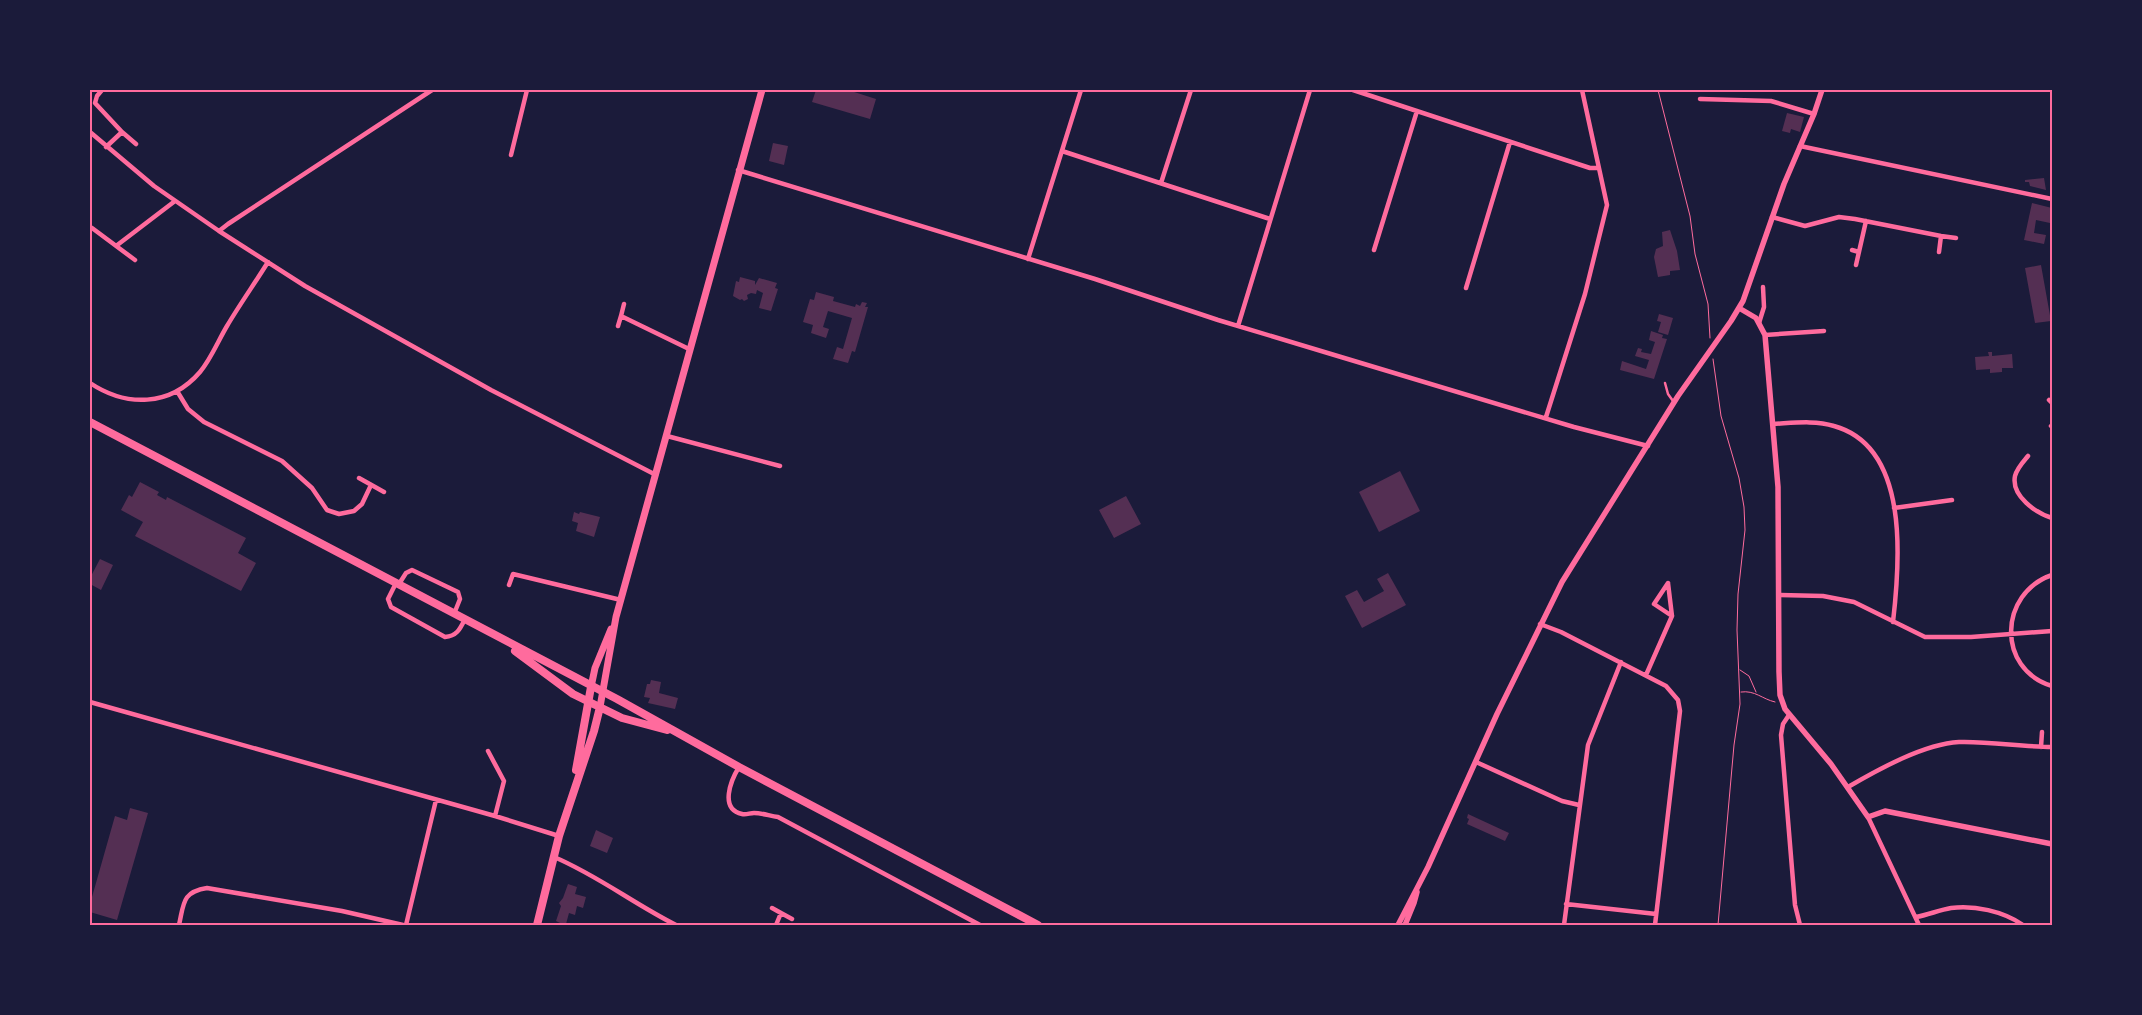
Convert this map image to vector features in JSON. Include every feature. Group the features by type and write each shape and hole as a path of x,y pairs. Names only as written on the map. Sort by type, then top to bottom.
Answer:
{"highway":[{"path":"90,422 1038,925"},
{"path":"494,635 573,694 588,702 622,718 680,734"},
{"path":"573,790 591,687"},
{"path":"537,925 559,836 594,732 600,707 591,687"}],"main road":[{"path":"600,707 616,617 667,436 738,170 762,90"},
{"path":"591,687 596,664 616,617"}],"street":[{"path":"102,90 97,96 95,103 136,144"},
{"path":"219,231 432,90"},
{"path":"512,155 527,90"},
{"path":"1028,259 1081,90"},
{"path":"1161,183 1191,90"},
{"path":"1238,326 1310,90"},
{"path":"1353,90 1590,168 1599,168"},
{"path":"1546,418 1585,294 1607,204 1582,90"},
{"path":"1405,925 1417,890 1540,624 1562,582 1674,402 1731,321 1746,295 1772,217 1822,90"},
{"path":"1700,99 1771,101 1814,114"},
{"path":"1374,250 1417,111"},
{"path":"90,132 106,147 175,201 305,286 484,386 656,474"},
{"path":"106,147 122,132"},
{"path":"1466,288 1510,142"},
{"path":"1800,146 2052,199"},
{"path":"1062,151 1270,219"},
{"path":"738,170 1238,326 1546,418 1648,446"},
{"path":"116,246 175,201"},
{"path":"1772,217 1805,226 1839,218 1866,221 1956,238"},
{"path":"1856,265 1866,221"},
{"path":"92,228 135,260"},
{"path":"1939,252 1941,236"},
{"path":"1852,250 1859,252"},
{"path":"90,383 109,395 138,400 153,399 177,391 193,380 201,370 227,325 268,262"},
{"path":"1760,323 1764,307 1763,287"},
{"path":"618,326 624,304"},
{"path":"1739,308 1748,312 1760,323 1765,336 1778,487 1779,672 1782,703 1848,786 1868,817 1919,925"},
{"path":"621,316 690,349"},
{"path":"1765,336 1824,331"},
{"path":"177,391 188,409 204,422 282,461 312,488 327,510 339,514 354,511 362,504 371,485"},
{"path":"1773,424 1809,422 1834,426 1848,432 1867,446 1874,454 1890,485 1898,543 1893,622"},
{"path":"667,436 780,466"},
{"path":"2028,456 2016,472 2015,483 2019,493 2032,509 2052,518"},
{"path":"359,478 384,492"},
{"path":"1894,508 1952,500"},
{"path":"454,614 460,599 458,592 412,570 406,573 388,599 391,607 445,637 451,637 458,632 465,620"},
{"path":"509,585 513,574 621,600"},
{"path":"2052,575 2038,581 2020,598 2012,620 2011,634 2017,657 2025,669 2039,680 2052,686"},
{"path":"1646,675 1672,616 1673,610 1668,583 1654,604 1672,616"},
{"path":"1780,595 1838,598 1874,610 1893,622 1925,637 2052,632"},
{"path":"1540,624 1561,632 1666,686 1674,693 1678,700 1680,711 1655,925"},
{"path":"1564,925 1588,745 1621,662"},
{"path":"90,702 495,816 559,836"},
{"path":"1789,714 1783,724 1781,735 1794,892 1800,925"},
{"path":"2041,747 2042,732"},
{"path":"1848,786 1940,744 1960,742 2052,747"},
{"path":"488,751 504,781 495,816"},
{"path":"1476,762 1562,801 1579,805"},
{"path":"738,767 730,785 729,799 730,807 736,812 778,817 980,925"},
{"path":"179,925 184,900 194,890 207,888 342,911 404,925 436,800"},
{"path":"1868,817 1885,811 2052,844"},
{"path":"554,858 590,875 676,925"},
{"path":"1398,925 1409,900 1417,890"},
{"path":"1566,904 1656,914"},
{"path":"1916,918 1949,908 1970,907 1987,910 2017,921 2022,925"},
{"path":"772,908 792,918"},
{"path":"776,925 782,913"}],"lane":[{"path":"1665,383 1668,394 1674,402"}],"path":[{"path":"1658,90 1690,216 1695,254 1708,304 1710,342"},
{"path":"1713,359 1722,416 1739,478 1744,507 1745,547 1738,594 1737,630 1740,692 1718,925"},
{"path":"1740,670 1749,676 1757,693"},
{"path":"1740,692 1750,691 1757,693 1767,700 1782,703"}],"building":[{"path":"816,90 848,90 876,99 870,119 812,102"},
{"path":"1787,113 1804,117 1800,132 1791,129 1790,133 1782,131"},
{"path":"773,143 788,146 784,165 769,161"},
{"path":"2044,178 2046,190 2030,186 2029,182 2025,182 2025,180"},
{"path":"2032,203 2052,208 2050,223 2036,220 2034,233 2046,235 2044,244 2024,240"},
{"path":"1670,230 1677,251 1680,270 1670,271 1670,275 1658,277 1654,257 1656,249 1663,246 1662,232"},
{"path":"2041,265 2051,321 2035,323 2025,268"},
{"path":"740,277 755,281 755,285 759,278 777,283 775,288 778,289 771,311 759,308 763,293 757,290 756,294 751,293 747,295 748,299 744,301 733,296 736,281 739,282"},
{"path":"816,292 834,297 833,301 855,307 856,304 860,306 862,302 867,303 865,307 868,307 855,352 852,351 848,363 833,359 837,347 843,349 852,318 828,311 823,327 829,329 826,338 811,333 813,325 803,322 810,299 814,300"},
{"path":"1659,314 1673,318 1668,335 1658,332 1661,322 1657,321"},
{"path":"1651,331 1663,335 1662,338 1667,339 1654,379 1620,370 1622,361 1646,369 1649,360 1635,356 1638,348 1642,349 1641,352 1651,354 1655,342 1649,340"},
{"path":"1988,352 1992,352 1992,356 2012,354 2013,368 2002,368 2002,372 1990,373 1990,369 1976,370 1975,357 1989,356"},
{"path":"1400,471 1420,511 1379,532 1359,492"},
{"path":"140,482 159,492 157,495 166,500 167,497 246,538 238,553 256,563 241,591 135,536 143,522 121,510 129,495 132,497"},
{"path":"1126,496 1141,524 1114,538 1099,510"},
{"path":"574,512 600,517 594,537 576,531 578,523 572,521"},
{"path":"100,559 113,565 101,590 90,584 90,578"},
{"path":"1388,573 1406,605 1362,628 1345,596 1357,590 1364,602 1384,591 1377,579"},
{"path":"651,680 661,682 659,693 678,698 675,709 648,703 650,698 644,697 647,684 650,684"},
{"path":"130,808 148,813 117,920 90,912 90,904 115,816 127,820"},
{"path":"1468,814 1509,833 1505,841 1467,824"},
{"path":"596,830 613,838 607,853 590,846"},
{"path":"568,884 577,887 575,894 586,897 583,908 577,906 575,915 569,913 566,924 556,921 561,906 559,903"}]}
